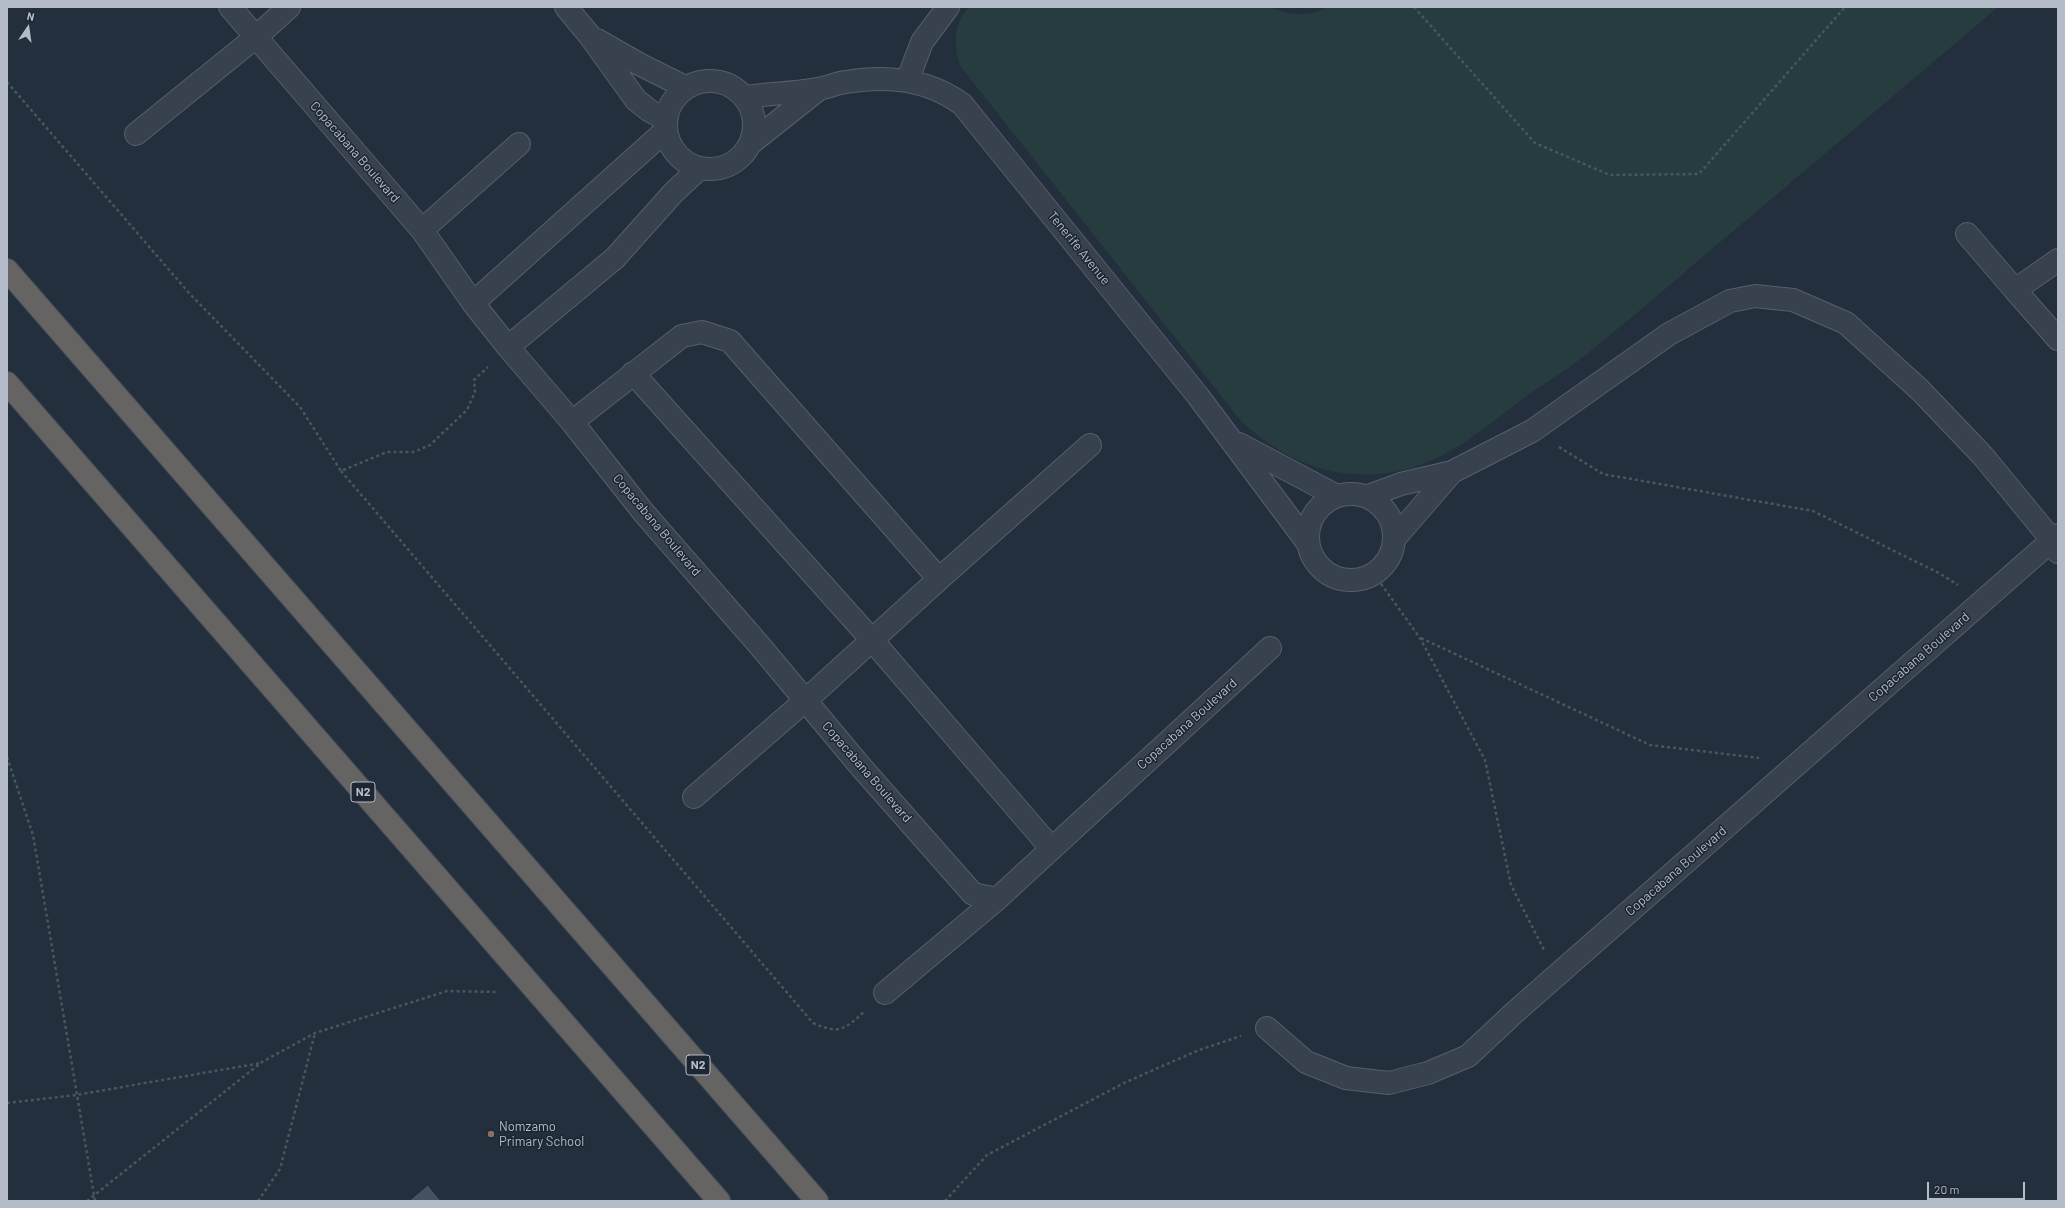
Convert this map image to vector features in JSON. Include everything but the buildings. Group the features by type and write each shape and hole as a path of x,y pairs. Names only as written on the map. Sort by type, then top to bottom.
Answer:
{"highway":[{"name":"N2","path":"7,270 817,1201"},
{"name":"N2","path":"7,383 719,1201"}],"street":[{"name":"Copacabana Boulevard","path":"230,7 422,230 473,303 508,347 572,422 644,513 806,700 861,767 973,894 997,899 1270,648"},
{"path":"136,134 256,37 289,7"},
{"path":"566,7 590,36 636,100 665,125"},
{"path":"908,79 922,42 948,7"},
{"path":"590,36 639,64 685,87"},
{"name":"Tenerife Avenue","path":"744,97 818,89 846,82 887,78 908,79 935,87 962,104 1233,440 1307,542"},
{"path":"701,81 717,81 732,86 744,97 751,107 754,118 754,131 751,143 744,153 735,161 724,167 712,169 700,168 687,164 677,155 669,144 665,125 668,107 676,95 685,87 701,81"},
{"name":"Tenerife Avenue","path":"751,143 818,89"},
{"path":"473,303 665,125"},
{"path":"422,230 519,144"},
{"path":"508,347 615,258 674,192 700,168"},
{"path":"1967,234 2058,339"},
{"path":"2015,290 2058,260"},
{"path":"1368,496 1401,484 1452,472 1532,431 1669,334 1730,301 1756,296 1794,300 1846,323 1920,390 1983,456 2056,542"},
{"path":"572,422 682,336 702,332 730,341 940,579"},
{"path":"633,373 872,640 1052,848"},
{"name":"Tenerife Avenue","path":"1233,440 1337,496"},
{"path":"694,796 806,700 1090,445"},
{"path":"1395,538 1388,513 1368,496 1353,493 1337,496 1320,506 1309,522 1307,542 1315,562 1332,576 1353,581 1374,574 1389,559 1395,538 1452,472"},
{"name":"Copacabana Boulevard","path":"1267,1028 1306,1062 1346,1078 1389,1083 1428,1073 1468,1056 1515,1012 1983,601 2056,542"},
{"path":"884,993 997,899"}],"path":[{"path":"1414,7 1535,144 1610,175 1699,174 1844,7"},
{"path":"7,82 189,293 300,407 341,471 813,1023 830,1030 848,1027 884,993"},
{"path":"341,471 387,452 414,452 430,445 467,410 475,392 474,380 508,347"},
{"path":"1532,431 1604,474 1813,511 1939,573 1983,601"},
{"path":"1374,574 1420,638 1485,760 1511,884 1557,976"},
{"path":"1420,638 1650,745 1799,763"},
{"path":"7,757 33,835 95,1201"},
{"path":"87,1201 262,1062 315,1033 447,991 537,993"},
{"path":"945,1201 987,1155 1126,1082 1199,1050 1267,1028"},
{"path":"258,1201 280,1169 315,1033"},
{"path":"7,1103 76,1095 262,1062"}],"green space":[{"path":"969,7 1270,7 1284,12 1306,14 1313,13 1327,7 1998,7 1650,302 1578,361 1449,452 1414,467 1395,472 1352,474 1312,466 1293,458 1275,448 1241,421 961,67 958,59 956,44 957,28"}],"place":[{"name":"Nomzamo Primary School","path":"491,1134"}]}
